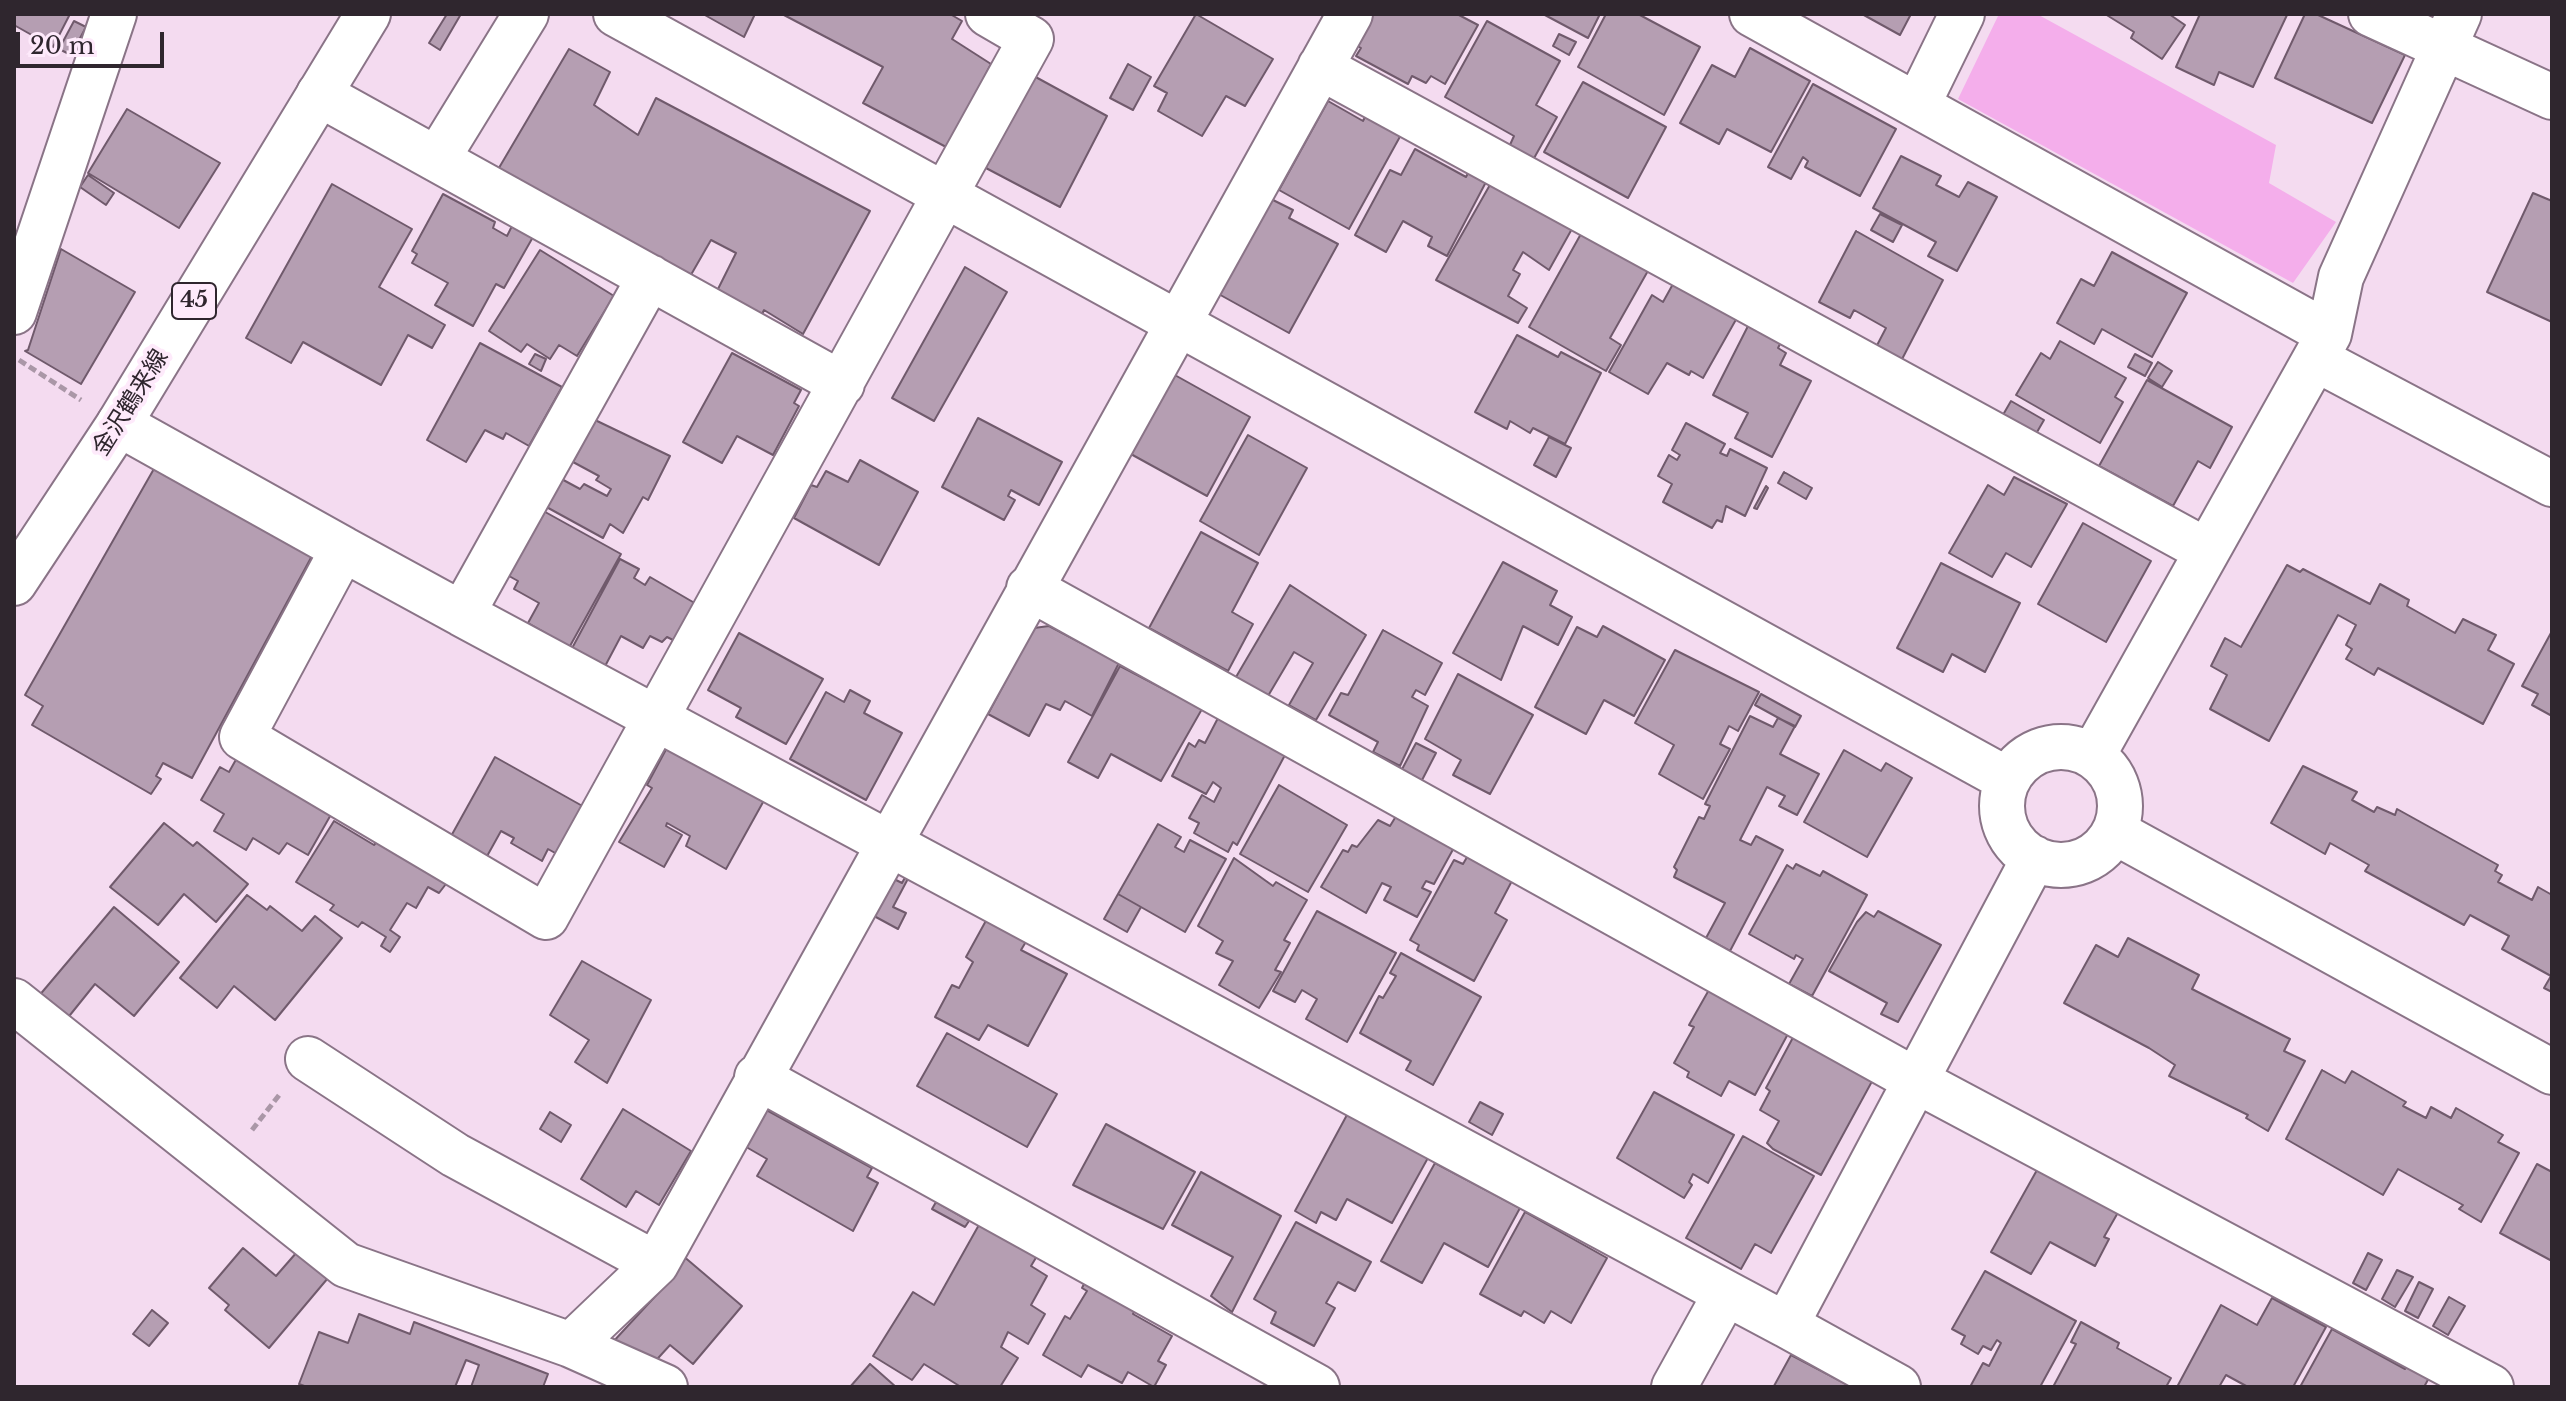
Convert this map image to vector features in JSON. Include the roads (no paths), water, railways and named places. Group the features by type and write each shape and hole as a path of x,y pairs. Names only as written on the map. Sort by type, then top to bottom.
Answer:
{"street":[{"path":"14,312 114,14"},
{"name":"金沢鶴来線","path":"14,583 119,424 368,14"},
{"path":"437,159 526,14"},
{"path":"616,14 2008,780"},
{"path":"343,549 242,737 546,917 1031,39 988,14"},
{"path":"571,1345 656,1264 1176,322 1350,14"},
{"path":"1752,14 1918,104 2552,484"},
{"path":"1918,104 1962,14"},
{"path":"2371,14 2452,31 2552,97"},
{"path":"2093,755 2322,346 2341,277 2452,31"},
{"path":"1320,67 2207,551"},
{"path":"319,94 842,384"},
{"path":"462,614 650,277"},
{"path":"119,424 886,845 1898,1387"},
{"path":"1029,588 1915,1080 2491,1387"},
{"path":"2074,748 2093,755 2106,766 2118,790 2120,815 2115,832 2104,847 2089,858 2053,865 2034,858 2019,848 2008,833 2003,807 2008,780 2019,764 2045,749 2074,748"},
{"path":"2115,832 2552,1072"},
{"path":"1786,1325 2034,858"},
{"path":"14,1001 346,1265 571,1345 665,1387"},
{"path":"308,1059 455,1155 656,1264"},
{"path":"757,1077 1317,1387"},
{"path":"1674,1387 1726,1293"}]}
